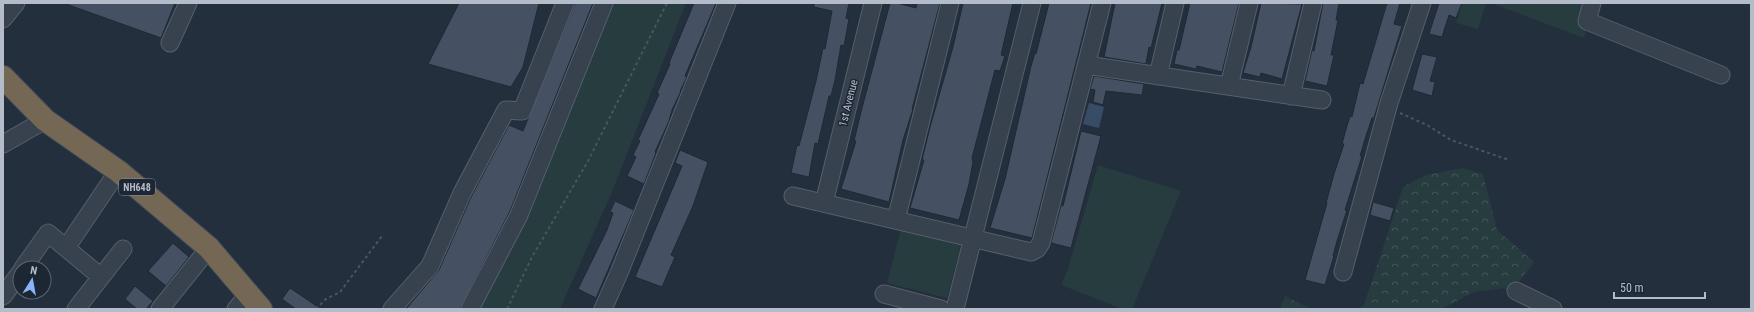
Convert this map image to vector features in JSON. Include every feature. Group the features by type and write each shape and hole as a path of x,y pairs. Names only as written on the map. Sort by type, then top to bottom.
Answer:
{"highway":[{"name":"NH648","path":"3,77 45,120 118,171 209,248 248,304"}],"street":[{"path":"3,19 16,3"},
{"path":"170,43 188,3"},
{"path":"392,309 430,266 462,193 506,110 522,111 565,3"},
{"path":"470,309 519,215 604,3"},
{"path":"603,309 619,273 727,3"},
{"name":"1st Avenue","path":"824,203 873,3"},
{"path":"896,220 950,3"},
{"path":"955,309 1032,3"},
{"path":"793,196 1031,252 1037,249 1041,243 1102,3"},
{"path":"1158,76 1175,3"},
{"path":"1229,86 1249,3"},
{"path":"1291,96 1313,3"},
{"path":"1343,272 1389,103 1422,3"},
{"path":"1592,3 1587,21 1721,75"},
{"path":"1086,65 1322,100"},
{"path":"3,144 45,120"},
{"path":"66,248 118,171"},
{"path":"29,260 48,233 101,277"},
{"path":"160,309 209,248"},
{"path":"76,309 122,249"},
{"path":"3,296 12,284"},
{"path":"1516,291 1551,309"},
{"path":"884,294 941,309"}],"path":[{"path":"507,309 532,257 588,161 667,3"},
{"path":"1389,103 1401,114 1428,125 1452,140 1509,160"},
{"path":"316,309 326,298 340,292 382,236"}],"green space":[{"path":"611,3 686,3 612,192 560,309 475,309"},
{"path":"1462,3 1486,3 1478,29 1456,23"},
{"path":"1491,3 1585,3 1579,24 1586,29 1584,38"},
{"path":"1098,165 1181,191 1132,309 1122,309 1061,285 1067,272"},
{"path":"1463,168 1483,174 1497,230 1534,262 1510,293 1504,288 1474,292 1441,309 1358,309 1364,305 1403,187 1426,175"},
{"path":"901,229 961,244 947,298 887,283"},
{"path":"1285,296 1311,309 1280,309"}],"water":[{"path":"1089,103 1104,107 1099,128 1083,124"}],"building":[{"path":"66,3 175,3 161,38"},
{"path":"459,3 539,3 523,67 511,87 428,64"},
{"path":"575,3 593,3 510,211 460,309 406,309 439,270 471,197 509,125 523,131"},
{"path":"694,3 716,3 685,76 687,77 655,152 656,153 644,184 627,176 636,157 633,155 640,141 638,140 659,94 657,93"},
{"path":"814,3 849,3 846,18 849,19 844,46 841,45 835,80 831,96 829,96 818,144 815,143 809,177 791,173 797,145 799,146 816,81 823,48 825,49 832,11 814,7"},
{"path":"890,3 897,3 916,8 917,3 940,3 913,109 903,140 889,202 841,189 856,141 854,141 862,108"},
{"path":"963,3 1013,3 1001,55 1005,56 1000,71 995,70 972,158 973,162 969,184 959,220 910,208 924,160 922,160 930,127 953,47"},
{"path":"1049,3 1091,3 1032,238 990,228 1005,179 1031,66 1035,53 1036,54"},
{"path":"1115,3 1162,3 1151,48 1149,47 1146,64 1104,57"},
{"path":"1190,3 1239,3 1222,72 1197,66 1196,69 1174,64 1177,50 1179,50"},
{"path":"1261,3 1302,4 1282,79 1261,73 1260,77 1243,73 1251,47"},
{"path":"1323,3 1339,3 1336,20 1338,20 1331,55 1334,55 1327,86 1305,81 1312,50 1314,51"},
{"path":"1387,3 1400,3 1394,24 1402,26 1374,118 1372,118 1360,156 1362,156 1345,210 1347,210 1334,256 1325,285 1305,280 1334,174 1344,144 1342,144 1346,129 1350,116 1352,117 1360,83 1363,84"},
{"path":"1439,3 1462,3 1456,18 1449,15 1442,37 1429,34"},
{"path":"1422,54 1437,57 1430,81 1435,82 1432,96 1412,90"},
{"path":"1094,76 1144,84 1142,95 1106,91 1103,105 1093,102 1095,90 1090,89"},
{"path":"1081,131 1101,136 1071,248 1051,243 1061,205 1063,206"},
{"path":"680,150 708,162 693,206 671,255 675,257 662,287 635,277 682,166 675,163"},
{"path":"615,201 634,210 596,298 578,289 607,230 613,213 610,212"},
{"path":"1373,202 1394,208 1390,221 1370,215"},
{"path":"173,243 189,257 166,286 148,271"},
{"path":"135,286 153,301 146,309 137,309 125,299"},
{"path":"290,288 321,309 296,309 282,299"}]}
